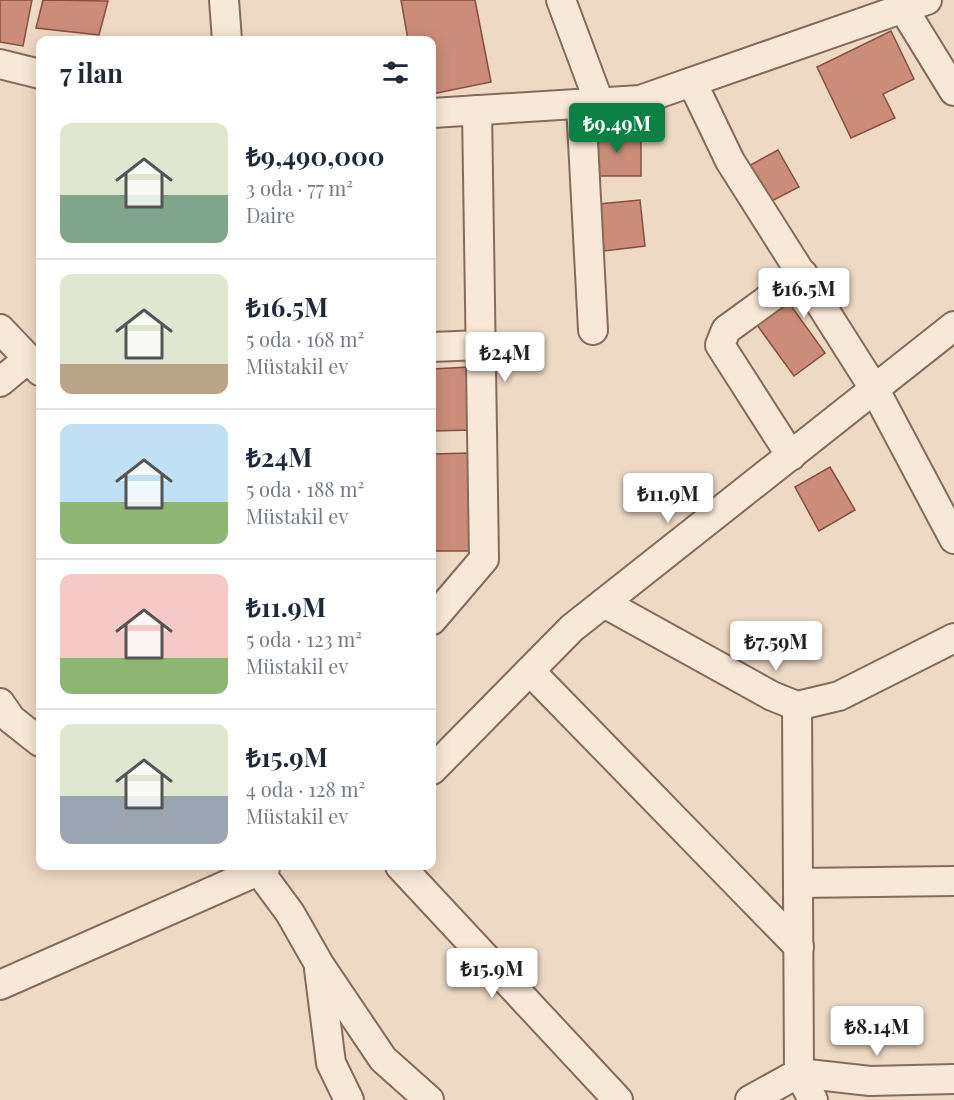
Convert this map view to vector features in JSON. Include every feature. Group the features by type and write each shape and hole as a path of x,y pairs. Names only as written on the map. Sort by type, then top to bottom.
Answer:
{"street":[{"path":"224,0 226,36"},
{"path":"561,0 590,103 593,330"},
{"path":"436,113 640,100 915,4 954,91"},
{"path":"0,64 36,73"},
{"path":"692,82 730,161 944,495 954,539"},
{"path":"436,615 484,559 477,110"},
{"path":"791,456 720,345 726,330 803,274"},
{"path":"436,766 572,628 954,327"},
{"path":"0,329 34,365 0,382"},
{"path":"436,347 481,345"},
{"path":"604,603 772,696 796,706 839,696 954,638"},
{"path":"530,670 799,947"},
{"path":"0,703 11,719 36,739"},
{"path":"796,706 799,1073 813,1100"},
{"path":"0,985 249,870"},
{"path":"258,870 290,913 319,964 383,1059 429,1100"},
{"path":"404,870 618,1100"},
{"path":"798,883 954,880"},
{"path":"319,964 331,1063 348,1100"},
{"path":"750,1100 799,1073 870,1080 954,1079"}],"building":[{"path":"0,0 32,0 23,46 0,42"},
{"path":"43,0 108,1 99,35 36,28"},
{"path":"401,0 475,0 491,82 436,93 436,36 407,36"},
{"path":"891,31 914,79 883,94 895,118 851,138 817,67"},
{"path":"593,131 641,131 641,176 593,176"},
{"path":"778,150 799,187 764,205 745,168"},
{"path":"640,200 645,246 604,251 599,204"},
{"path":"789,303 825,353 794,376 757,325"},
{"path":"469,367 472,430 436,431 436,369"},
{"path":"472,453 473,551 436,551 436,454"},
{"path":"830,467 855,510 819,531 795,487"}]}
